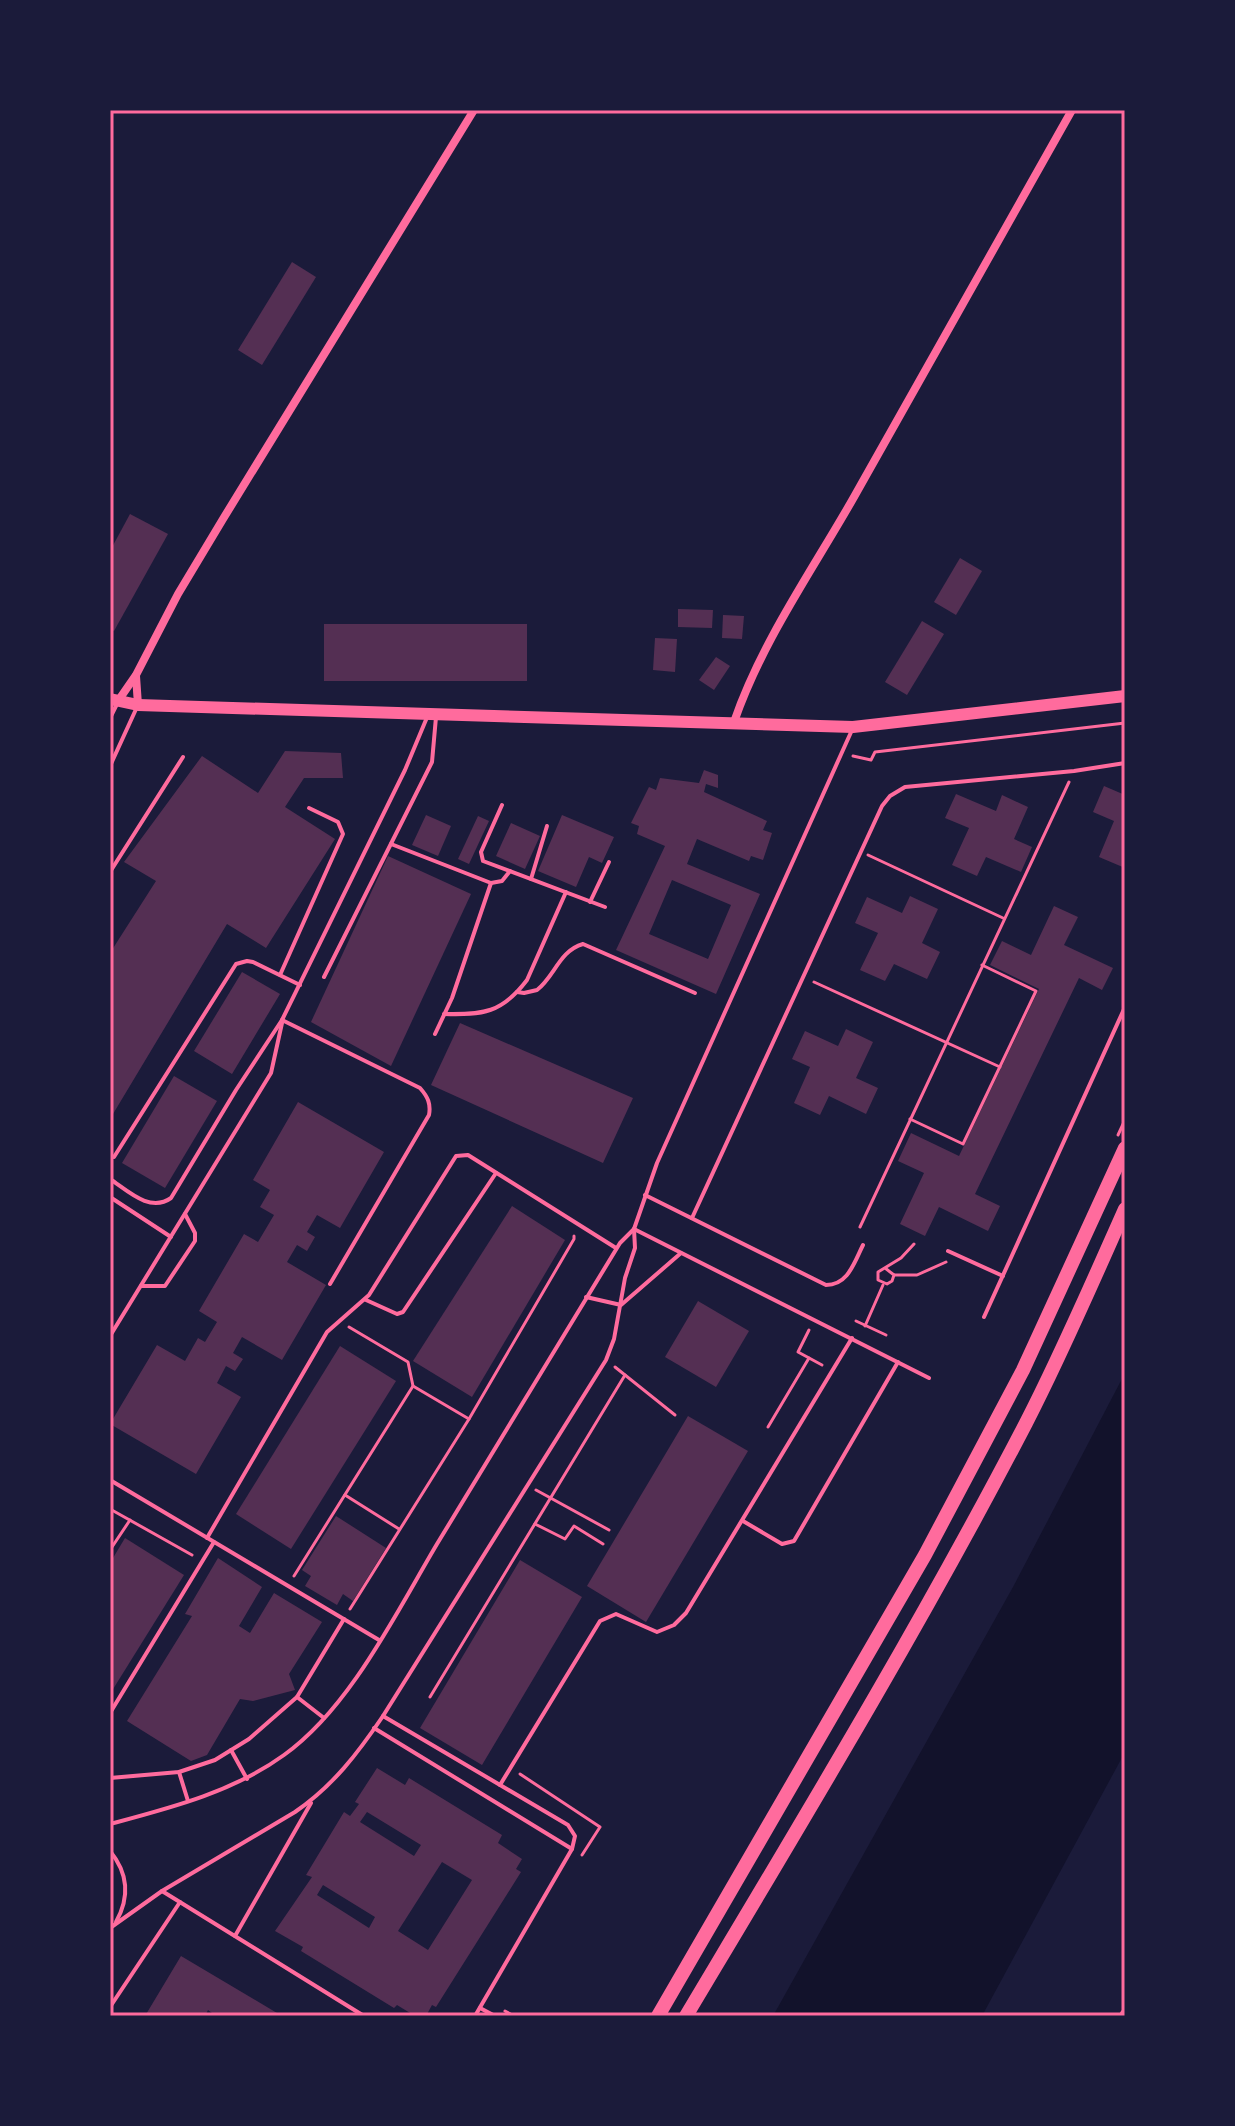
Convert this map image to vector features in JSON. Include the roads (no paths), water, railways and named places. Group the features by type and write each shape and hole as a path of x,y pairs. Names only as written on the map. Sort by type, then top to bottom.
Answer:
{"main road":[{"path":"114,700 138,705 853,727 1125,696"},
{"path":"658,2016 925,1555 1023,1370 1119,1147"},
{"path":"686,2016 794,1835 988,1493 1062,1349 1125,1209"}],"street":[{"path":"114,700 136,675 178,594 474,110"},
{"path":"734,722 765,647 1072,110"},
{"path":"136,675 138,705"}],"lane":[{"path":"110,718 114,700"},
{"path":"110,766 138,705"},
{"path":"324,977 432,762 432,713"},
{"path":"110,1179 150,1204 161,1204 171,1198 282,1020 432,713"},
{"path":"112,1926 162,1891 313,1800 337,1777 383,1716 606,1360 614,1339 628,1267 635,1248 634,1229 645,1195 669,1135 853,727"},
{"path":"110,872 183,757"},
{"path":"692,1218 886,801 905,787 1074,771 1125,763"},
{"path":"502,805 480,855 483,861 605,907"},
{"path":"280,975 343,834 338,822 309,808"},
{"path":"531,879 547,826"},
{"path":"391,844 491,883 502,881 510,871"},
{"path":"590,902 609,862"},
{"path":"435,1034 491,883"},
{"path":"444,1014 479,1015 517,992 527,980 566,892"},
{"path":"517,992 537,990 565,954 574,946 583,944 695,993"},
{"path":"114,1157 232,968 240,961 247,961 300,985"},
{"path":"984,1317 1125,1007"},
{"path":"110,1336 271,1073 282,1020"},
{"path":"282,1020 420,1088 430,1107 429,1115 330,1284"},
{"path":"207,1538 327,1332 366,1300 456,1156 468,1155 617,1249"},
{"path":"366,1300 397,1314 403,1312 496,1173"},
{"path":"645,1195 826,1285 835,1285 844,1280 863,1245"},
{"path":"110,1197 171,1237"},
{"path":"141,1286 165,1286 195,1241 195,1233 185,1214"},
{"path":"110,1824 188,1801 247,1779 287,1753 324,1718 379,1640 586,1297 634,1229"},
{"path":"634,1229 929,1378"},
{"path":"948,1251 1003,1276"},
{"path":"621,1305 681,1253"},
{"path":"586,1297 621,1305"},
{"path":"500,1785 600,1621 616,1614 657,1632 674,1625 686,1613 852,1338"},
{"path":"742,1521 782,1544 794,1541 898,1362"},
{"path":"110,1480 379,1640"},
{"path":"110,1713 214,1542"},
{"path":"110,1778 179,1772 231,1750 266,1726 297,1697 344,1619"},
{"path":"297,1697 324,1718"},
{"path":"383,1716 568,1825 575,1836 572,1849 475,2016"},
{"path":"374,1728 572,1849"},
{"path":"231,1750 247,1779"},
{"path":"179,1772 188,1801"},
{"path":"235,1936 313,1800"},
{"path":"110,1851 122,1869 126,1892 125,1903 112,1926"},
{"path":"162,1891 364,2016"},
{"path":"110,2007 180,1902"},
{"path":"480,2008 495,2016"}]}
